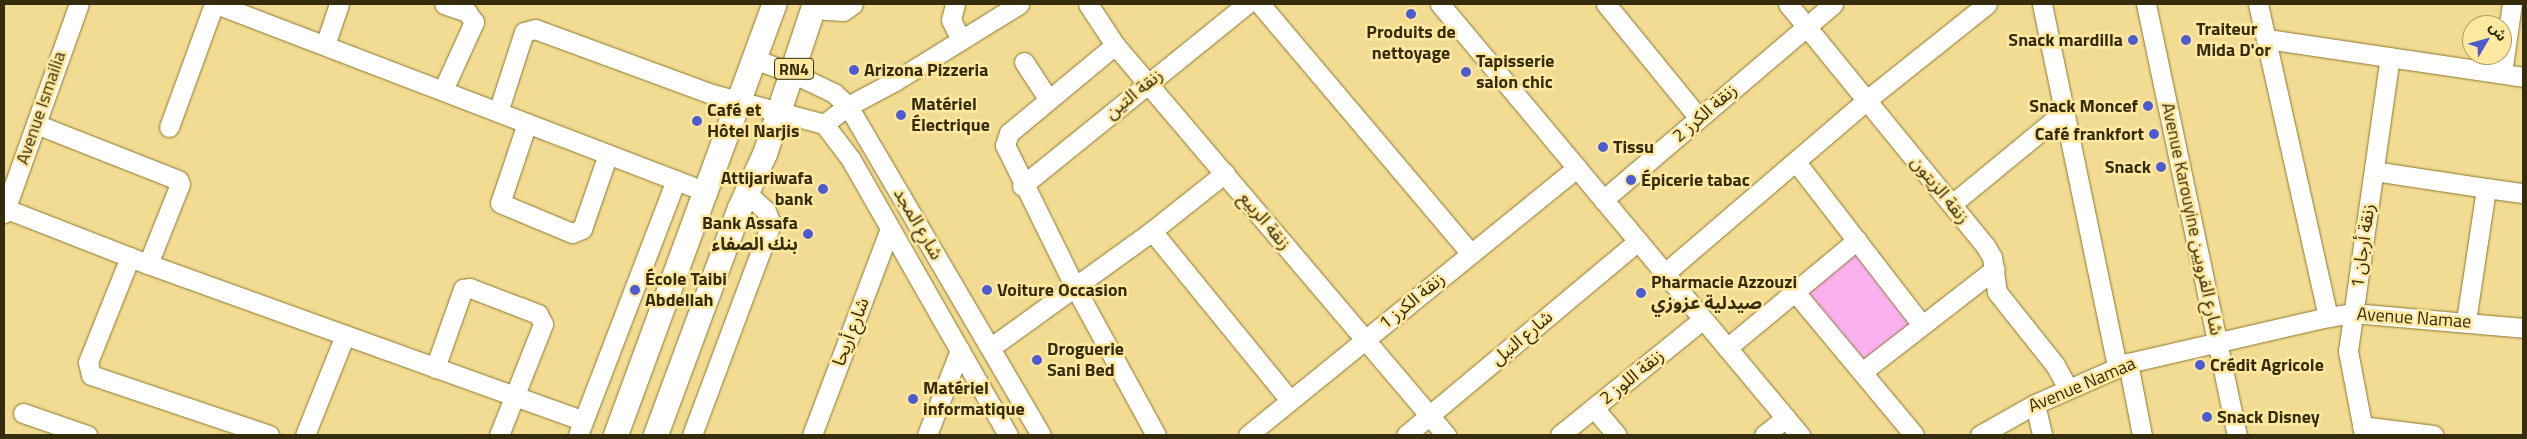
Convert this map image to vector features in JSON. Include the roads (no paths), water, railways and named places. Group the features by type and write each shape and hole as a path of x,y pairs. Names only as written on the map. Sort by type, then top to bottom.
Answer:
{"main road":[{"name":"RN4","path":"616,435 704,191 775,4"},
{"name":"RN4","path":"656,435 780,112 814,6"}],"street":[{"name":"Avenue Ismailia","path":"4,210 78,4"},
{"path":"169,127 215,4 704,191"},
{"path":"325,45 339,4"},
{"path":"443,90 474,22 467,12 444,4"},
{"path":"814,6 843,11 853,4"},
{"path":"955,4 951,20 961,40"},
{"name":"زنقة الربيع","path":"1088,4 1116,45 1446,435"},
{"name":"زنقة التين","path":"1022,186 1247,4"},
{"path":"1260,4 1470,254"},
{"path":"1440,4 1800,435"},
{"path":"1606,4 1699,118"},
{"name":"زنقة الزيتون","path":"1788,4 1986,247 1995,270 1997,292 2054,365 2068,388"},
{"name":"زنقة الكرز 2","path":"1603,200 1833,4"},
{"path":"1665,273 1868,100 1987,4"},
{"path":"2042,4 2064,112 2122,365 2142,435"},
{"name":"Avenue Karouyine شارع القرويين","path":"2146,4 2237,435"},
{"path":"2258,4 2328,317"},
{"path":"2502,73 2512,4"},
{"path":"498,112 524,32 528,29 535,29 738,102 824,124 848,106 961,40 1013,5"},
{"path":"2267,39 2523,77"},
{"path":"1116,45 1005,139 1022,186 1156,435"},
{"name":"زنقة أرجان 1","path":"2363,430 2348,351 2390,57"},
{"name":"شارع المجد","path":"754,59 792,73 834,93 848,106 1040,435"},
{"path":"1024,62 1049,100"},
{"path":"1952,204 2064,112"},
{"path":"527,123 500,203 564,230 572,233 582,229 608,154"},
{"path":"36,124 178,180 180,184 148,264"},
{"name":"شارع المجد","path":"824,124 850,158 1008,435"},
{"path":"1796,162 1922,325"},
{"name":"زنقة الكرز 1","path":"1248,435 1577,168"},
{"path":"2374,171 2523,192"},
{"path":"990,348 1152,232 1225,173"},
{"path":"4,210 515,397 581,428 676,180"},
{"path":"2466,321 2486,188"},
{"path":"692,435 771,224 766,211 748,193"},
{"name":"شارع أريحا","path":"812,435 890,229"},
{"path":"1152,232 1290,400"},
{"path":"1727,348 1857,240"},
{"name":"شارع النبل","path":"1406,435 1638,241"},
{"path":"130,257 88,362 91,375 269,435"},
{"path":"1862,372 1995,270"},
{"path":"435,368 459,293 470,288 538,314 542,319 515,397 499,435"},
{"path":"1795,292 1914,435"},
{"name":"Avenue Namae","path":"2217,340 2353,313 2466,321 2523,328"},
{"name":"زنقة اللوز 2","path":"1560,435 1703,319"},
{"path":"305,435 345,336"},
{"name":"Avenue Namaa","path":"1980,435 2035,404 2122,365 2217,340"},
{"path":"927,435 960,350"},
{"path":"2035,404 2042,435"},
{"path":"1594,408 1617,435"},
{"path":"23,413 87,435"},
{"path":"1764,435 1786,418"},
{"path":"2363,430 2434,435"}],"place":[{"name":"Produits de nettoyage","path":"1411,14"},
{"name":"Snack mardilla","path":"2133,40"},
{"name":"Traiteur Mida D'or","path":"2186,40"},
{"name":"Arizona Pizzeria","path":"854,70"},
{"name":"Tapisserie salon chic","path":"1466,72"},
{"name":"Snack Moncef","path":"2148,106"},
{"name":"Matériel Électrique","path":"901,115"},
{"name":"Café et Hôtel Narjis","path":"697,121"},
{"name":"Café frankfort","path":"2154,134"},
{"name":"Tissu","path":"1603,147"},
{"name":"Snack","path":"2161,167"},
{"name":"Épicerie tabac","path":"1631,180"},
{"name":"Attijariwafa bank","path":"823,189"},
{"name":"Bank Assafa بنك الصفاء","path":"808,234"},
{"name":"École Taibi Abdellah","path":"635,290"},
{"name":"Voiture Occasion","path":"987,290"},
{"name":"Pharmacie Azzouzi صيدلية عزوزي","path":"1641,293"},
{"name":"Droguerie Sani Bed","path":"1037,360"},
{"name":"Crédit Agricole","path":"2200,365"},
{"name":"Matériel informatique","path":"913,399"},
{"name":"Snack Disney","path":"2207,417"}]}
